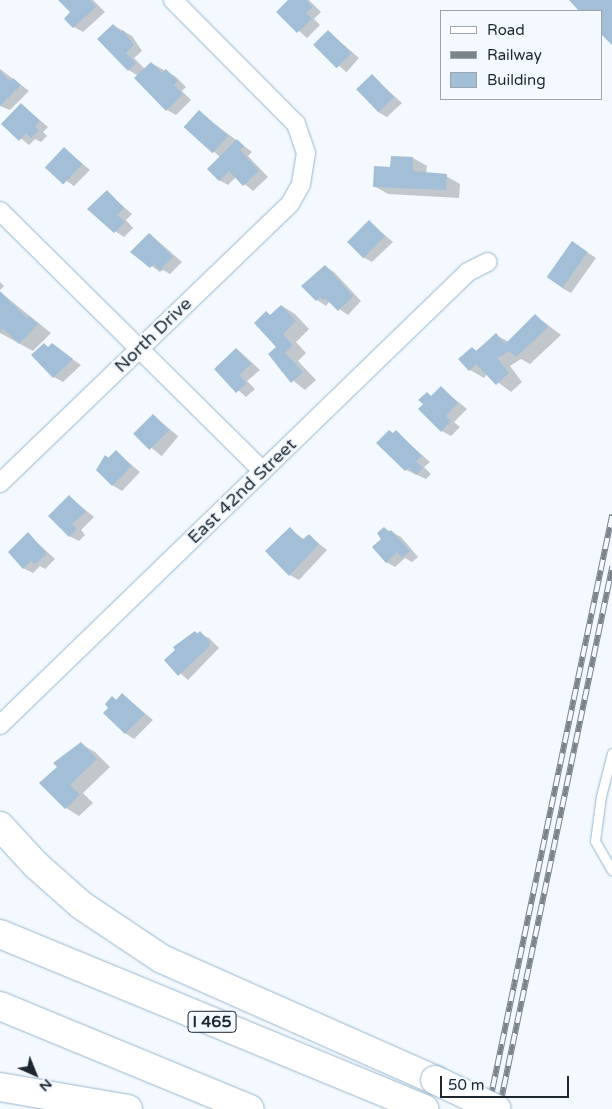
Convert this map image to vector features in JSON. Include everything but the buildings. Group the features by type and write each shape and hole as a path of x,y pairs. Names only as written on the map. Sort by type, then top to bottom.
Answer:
{"highway":[{"path":"0,826 36,864 81,905 155,955 497,1109"},
{"name":"I 465","path":"0,934 424,1109"},
{"path":"0,1006 250,1109"},
{"path":"0,1087 128,1109"}],"street":[{"name":"North Drive","path":"0,483 290,204 302,184 306,153 296,124 173,0"},
{"path":"0,211 263,471"},
{"name":"East 42nd Street","path":"0,725 468,272 488,262"}],"lane":[{"path":"612,753 601,796 595,841 612,870"}],"railway":[{"path":"488,1109 612,515"},
{"path":"499,1109 612,567"}]}
